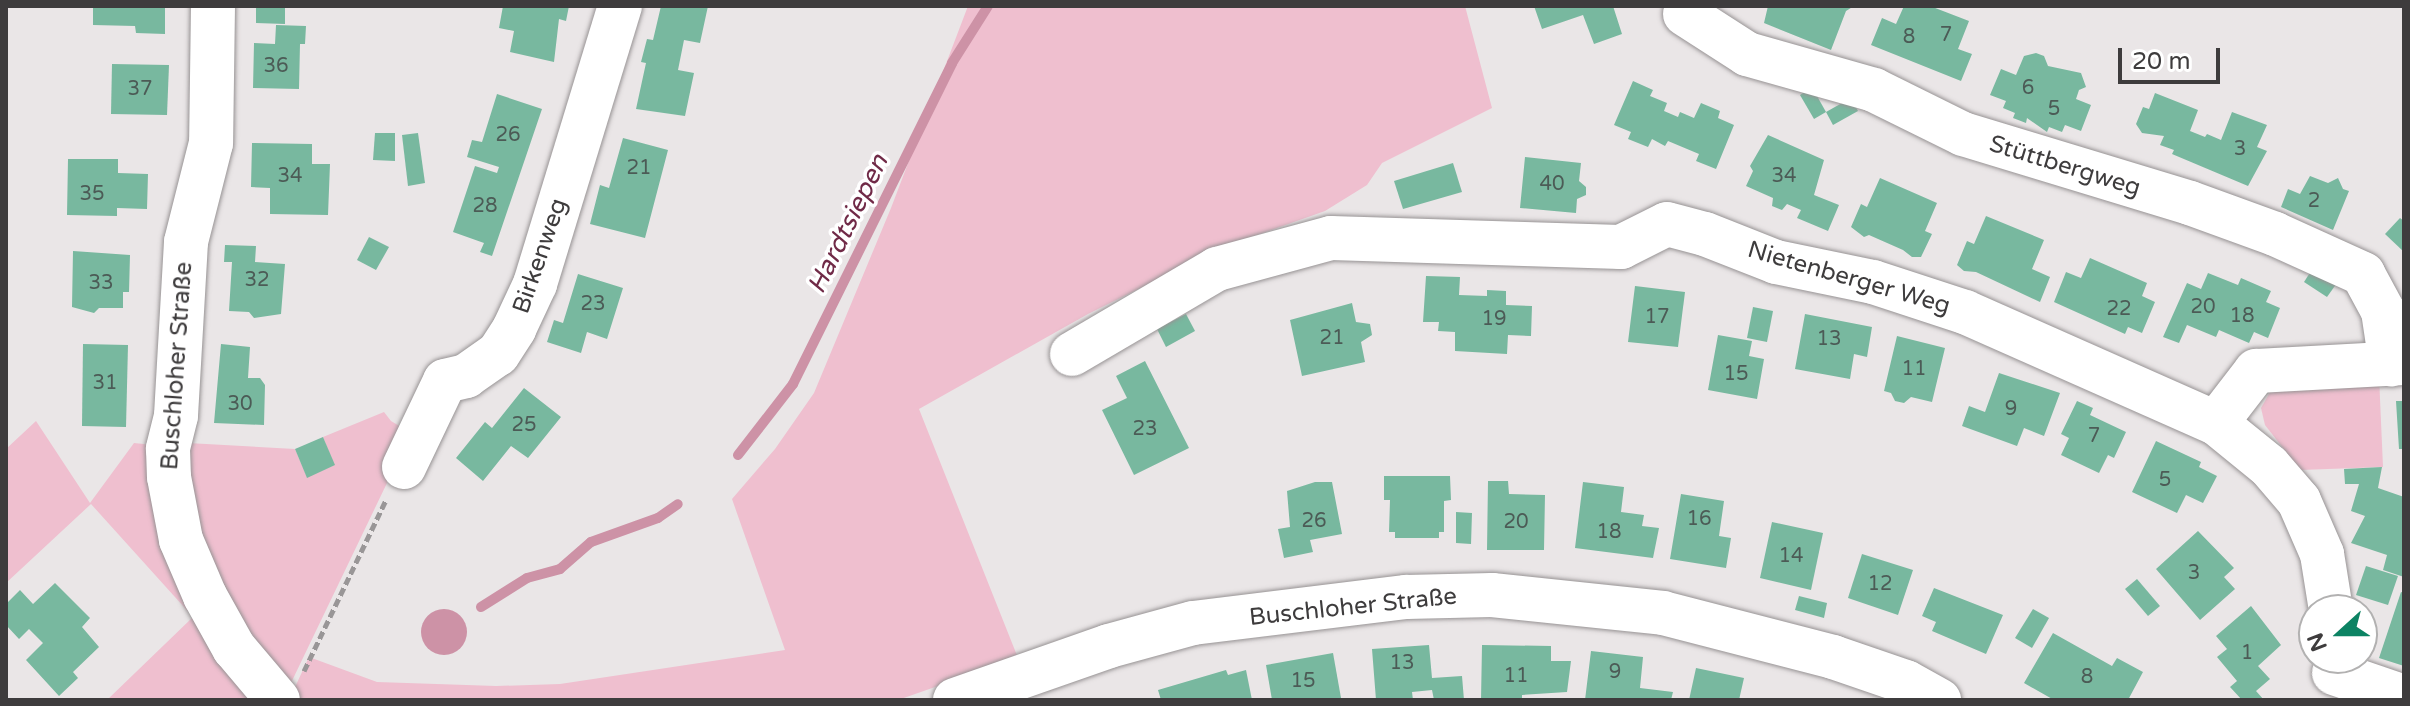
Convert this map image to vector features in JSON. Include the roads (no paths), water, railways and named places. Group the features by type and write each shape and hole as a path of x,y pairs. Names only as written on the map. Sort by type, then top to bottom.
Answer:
{"street":[{"name":"Buschloher Straße","path":"213,6 211,143 186,242 176,416 168,449 169,477 181,540 205,596 234,648 289,688"},
{"name":"Birkenweg","path":"404,467 445,381 466,376 498,354 514,329 535,284 620,6"},
{"name":"Stüttbergweg","path":"1685,14 1747,54 1874,90 1963,134 2190,203 2275,234 2363,274 2383,311 2398,363"},
{"name":"Nietenberger Weg","path":"1072,354 1217,269 1331,238 1621,247 1667,224 1705,234 1776,262 1873,282 1965,312 2216,423 2269,466 2299,501 2322,554 2328,594"},
{"path":"2216,423 2256,371 2398,363"},
{"name":"Buschloher Straße","path":"955,700 1109,646 1193,623 1406,597 1492,595 1663,613 1833,657 1906,682 1939,700"},
{"path":"2331,677 2404,697"}],"waterway":[{"name":"Hardtsiepen","path":"738,455 793,384 952,63 988,6"},
{"name":"Hardtsiepen","path":"481,607 527,578 560,569 591,542 658,518 678,504"}]}
